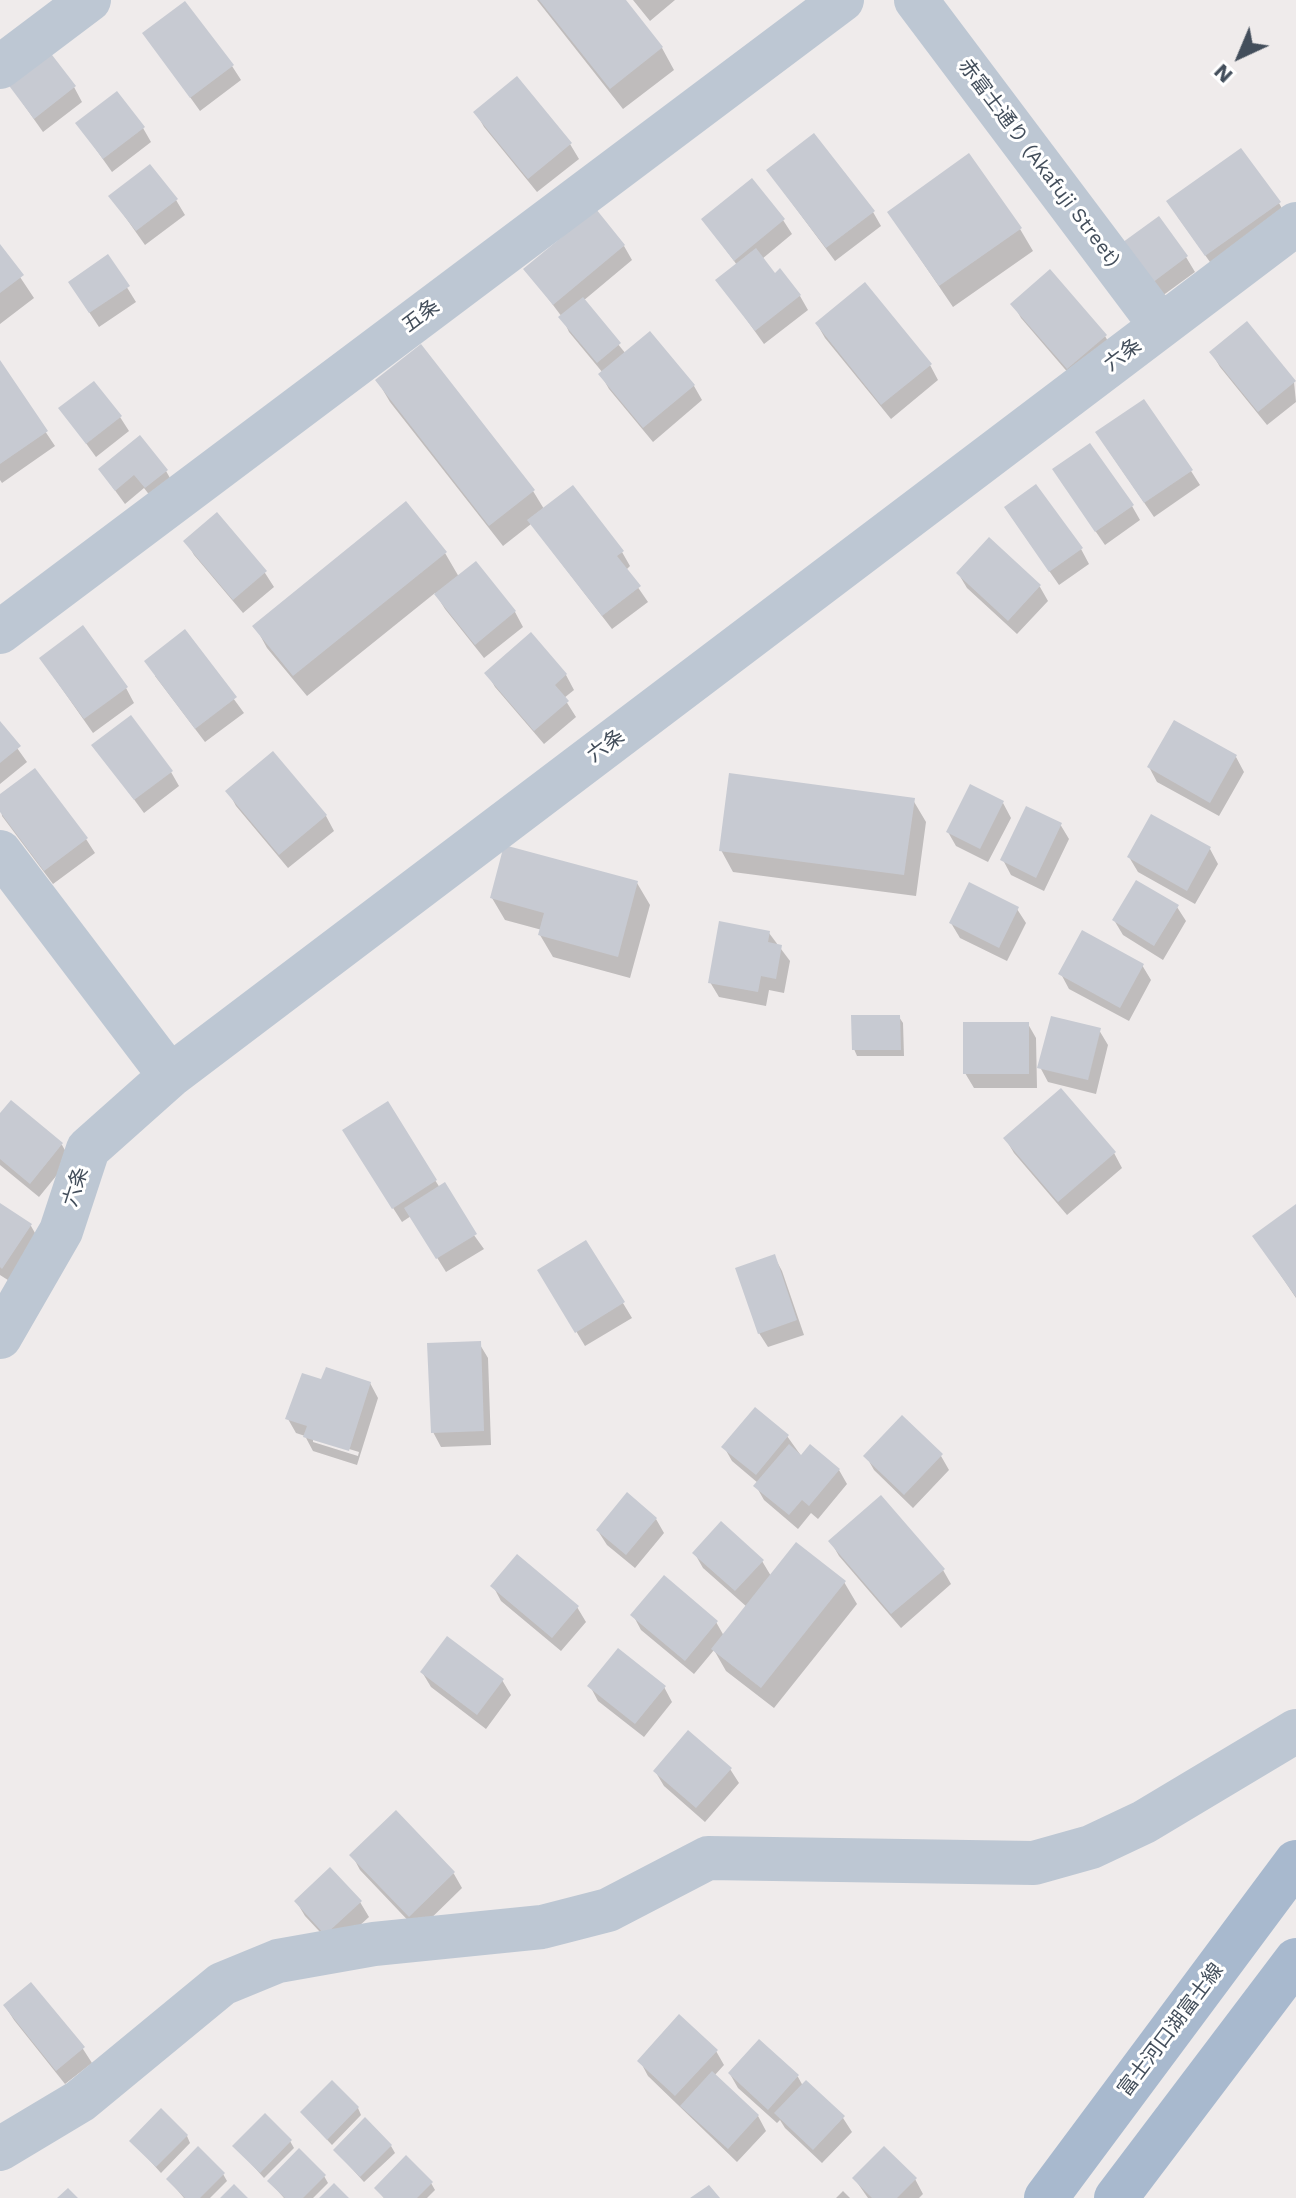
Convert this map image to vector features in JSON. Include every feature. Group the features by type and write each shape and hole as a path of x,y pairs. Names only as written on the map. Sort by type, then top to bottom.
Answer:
{"main road":[{"name":"富士河口湖富士線","path":"1046,2198 1296,1862"},
{"path":"1116,2198 1296,1960"}],"street":[{"path":"0,67 89,0"},
{"name":"五条","path":"0,632 842,0"},
{"name":"赤富士通り (Akafuji Street)","path":"916,0 1161,326"},
{"name":"六条","path":"0,1337 61,1231 88,1149 170,1076 1296,224"},
{"path":"0,852 170,1076"},
{"path":"0,2149 80,2101 222,1984 278,1961 374,1944 542,1927 608,1910 708,1858 1034,1863 1091,1847 1144,1822 1296,1731"}],"building":[{"path":"539,0 626,0 663,47 610,89"},
{"path":"185,1 234,65 190,98 142,33"},
{"path":"49,51 76,86 34,119 7,83"},
{"path":"517,76 572,143 528,179 473,112"},
{"path":"117,91 145,127 103,159 75,123"},
{"path":"814,133 875,211 826,248 766,170"},
{"path":"1241,148 1281,202 1205,256 1166,201"},
{"path":"969,153 1022,228 939,286 887,212"},
{"path":"150,164 178,199 136,231 108,196"},
{"path":"752,178 785,219 734,261 701,219"},
{"path":"596,209 625,245 553,305 523,269"},
{"path":"1159,216 1188,256 1148,286 1119,245"},
{"path":"0,244 24,275 0,293"},
{"path":"756,248 775,273 780,268 801,295 755,331 715,280"},
{"path":"108,254 130,286 89,313 68,282"},
{"path":"1050,269 1107,335 1067,369 1010,304"},
{"path":"865,282 932,364 881,405 815,323"},
{"path":"583,297 621,343 597,363 558,317"},
{"path":"1247,321 1296,381 1258,412 1209,352"},
{"path":"650,331 695,385 643,428 598,374"},
{"path":"421,344 535,490 489,526 375,380"},
{"path":"0,360 48,431 0,464"},
{"path":"94,381 122,416 86,444 58,408"},
{"path":"1144,399 1193,470 1144,503 1095,432"},
{"path":"140,435 168,470 145,488 134,475 115,491 98,469"},
{"path":"1090,443 1134,505 1095,532 1052,469"},
{"path":"1036,484 1083,548 1049,572 1004,507"},
{"path":"573,485 624,551 617,556 641,586 602,616 527,520"},
{"path":"406,501 447,552 293,676 252,626"},
{"path":"217,512 267,571 233,600 183,541"},
{"path":"989,537 1041,585 1008,621 956,573"},
{"path":"476,561 516,611 475,645 434,594"},
{"path":"83,625 128,687 84,719 39,658"},
{"path":"185,629 237,697 195,729 144,661"},
{"path":"531,632 567,674 555,685 569,701 534,731 484,673"},
{"path":"131,715 173,771 134,800 91,745"},
{"path":"1174,720 1237,755 1210,803 1147,767"},
{"path":"0,721 21,746 0,763"},
{"path":"273,751 327,815 279,855 225,791"},
{"path":"35,768 88,838 44,871 0,812 0,794"},
{"path":"729,773 915,798 904,875 719,851"},
{"path":"970,784 1004,801 980,849 946,832"},
{"path":"1026,806 1062,823 1036,878 1000,860"},
{"path":"1151,814 1211,847 1187,891 1127,857"},
{"path":"504,845 638,881 618,957 538,935 544,913 490,898"},
{"path":"1136,880 1179,905 1154,946 1112,920"},
{"path":"969,882 1019,907 999,948 949,923"},
{"path":"719,921 770,931 768,942 782,945 776,979 761,976 758,992 708,983"},
{"path":"1082,930 1144,964 1120,1008 1058,974"},
{"path":"851,1015 900,1015 901,1050 852,1050"},
{"path":"1051,1016 1101,1028 1088,1080 1037,1068"},
{"path":"963,1022 1029,1022 1029,1074 963,1074"},
{"path":"1061,1088 1116,1152 1058,1202 1003,1138"},
{"path":"11,1100 63,1143 30,1184 0,1159 0,1113"},
{"path":"388,1101 437,1180 392,1209 342,1130"},
{"path":"445,1182 477,1234 436,1259 404,1208"},
{"path":"0,1203 32,1224 2,1269 0,1267"},
{"path":"1296,1204 1296,1297 1252,1236"},
{"path":"586,1240 625,1302 575,1333 537,1270"},
{"path":"775,1254 797,1320 758,1334 735,1268"},
{"path":"481,1341 484,1431 431,1433 427,1343"},
{"path":"326,1367 371,1382 349,1451 303,1437 307,1426 285,1419 302,1373 321,1379"},
{"path":"755,1407 789,1435 756,1475 721,1447"},
{"path":"902,1415 943,1454 904,1495 863,1456"},
{"path":"789,1444 801,1455 810,1444 840,1469 809,1506 802,1500 789,1515 753,1486"},
{"path":"627,1492 657,1518 626,1555 596,1530"},
{"path":"881,1495 945,1569 891,1614 828,1541"},
{"path":"721,1521 764,1560 735,1591 692,1553"},
{"path":"796,1542 846,1581 761,1688 711,1649"},
{"path":"517,1554 579,1606 552,1638 490,1586"},
{"path":"664,1575 718,1621 685,1661 630,1615"},
{"path":"447,1636 504,1679 477,1715 420,1672"},
{"path":"618,1648 666,1686 635,1724 587,1686"},
{"path":"688,1730 732,1768 696,1808 653,1771"},
{"path":"396,1810 455,1872 409,1917 349,1855"},
{"path":"330,1867 362,1901 325,1935 294,1901"},
{"path":"31,1982 85,2047 56,2071 3,2005"},
{"path":"679,2014 718,2050 675,2096 637,2061"},
{"path":"759,2039 799,2075 768,2110 728,2073"},
{"path":"712,2071 759,2115 728,2149 680,2106"},
{"path":"332,2080 359,2107 327,2140 300,2112"},
{"path":"806,2080 845,2116 813,2150 774,2113"},
{"path":"161,2108 188,2135 156,2167 129,2141"},
{"path":"265,2113 292,2140 260,2173 232,2146"},
{"path":"365,2117 392,2145 360,2177 333,2150"},
{"path":"198,2146 225,2173 200,2198 185,2198 166,2179"},
{"path":"884,2146 917,2178 897,2198 872,2198 852,2178"},
{"path":"299,2148 326,2175 303,2198 285,2198 267,2181"},
{"path":"406,2155 433,2182 417,2198 384,2198 374,2188"},
{"path":"334,2183 349,2198 319,2198"},
{"path":"234,2184 248,2198 220,2198"},
{"path":"709,2185 720,2198 690,2198"},
{"path":"68,2188 78,2198 57,2198"}]}
